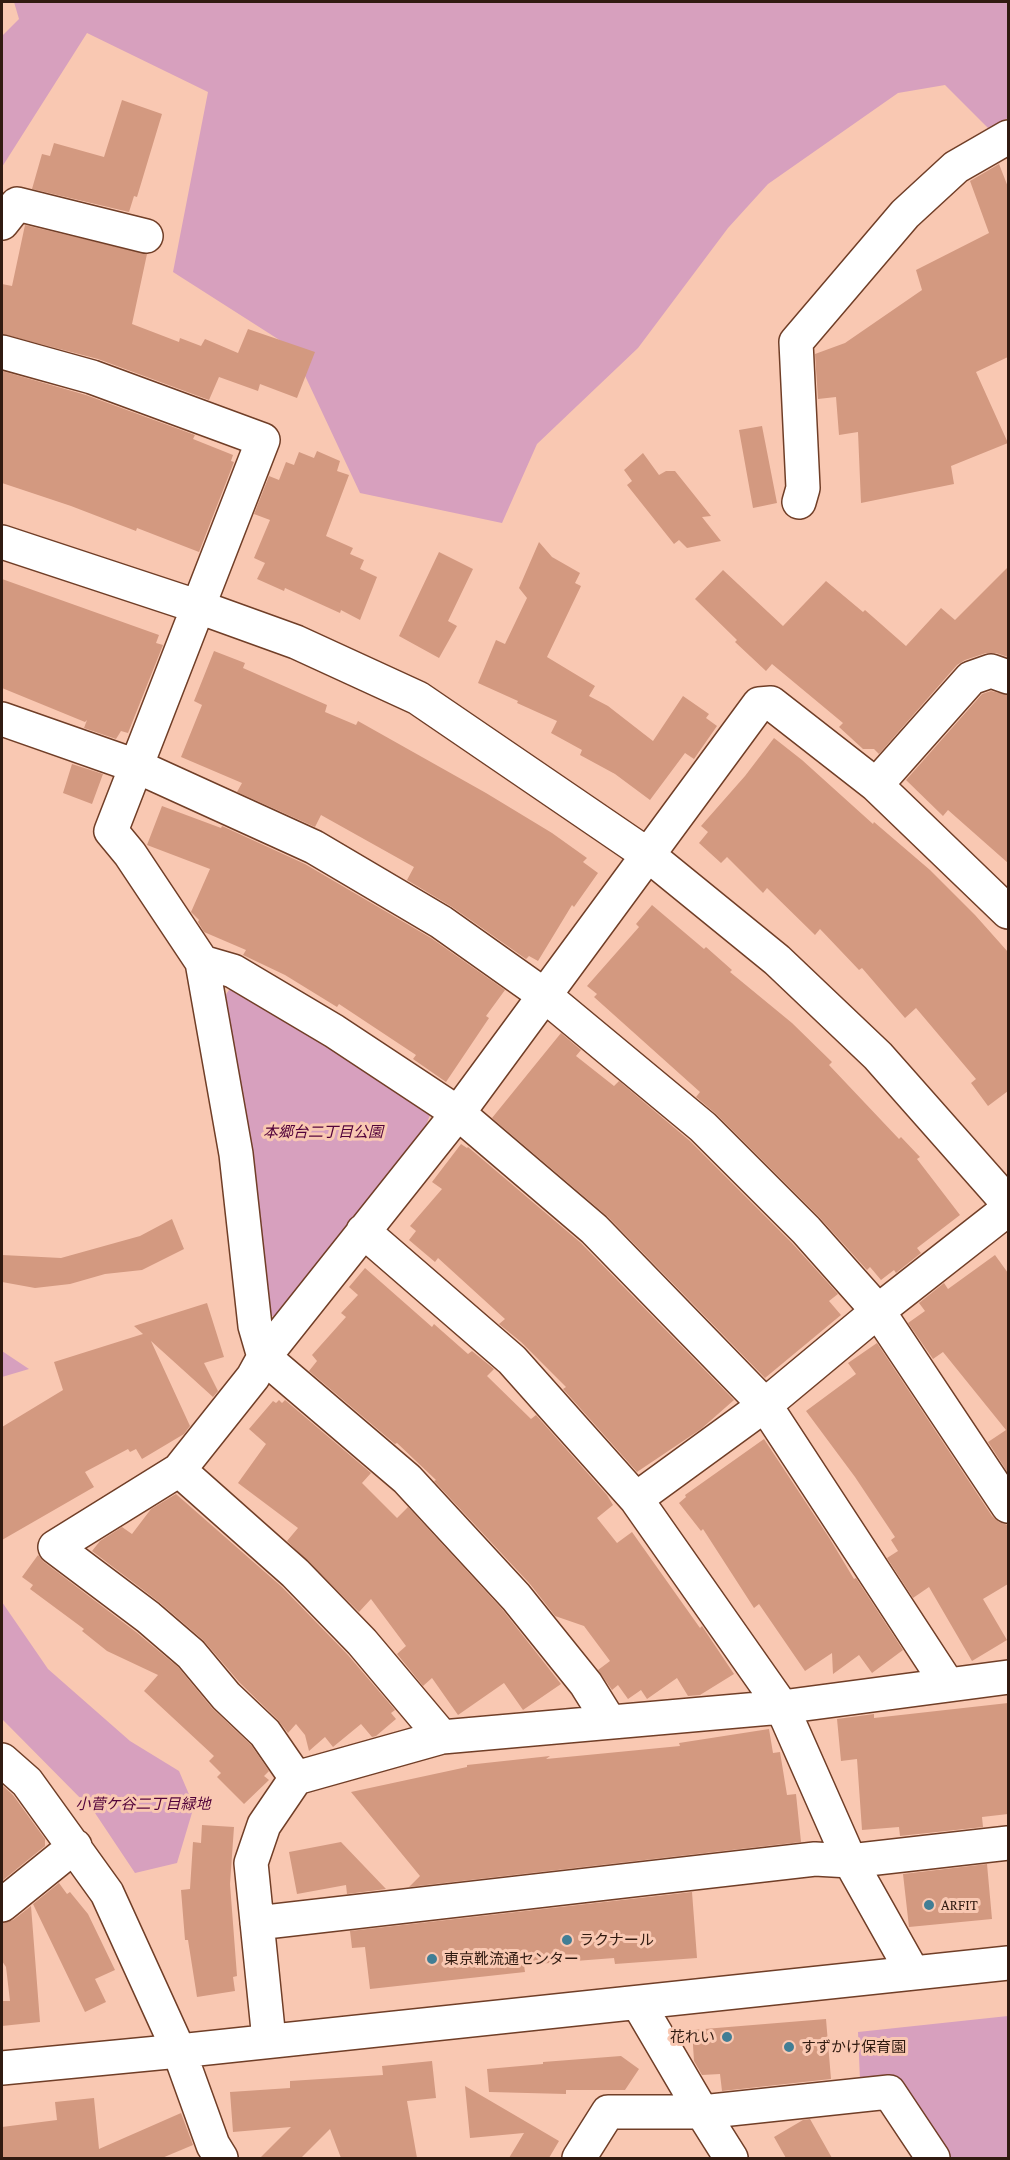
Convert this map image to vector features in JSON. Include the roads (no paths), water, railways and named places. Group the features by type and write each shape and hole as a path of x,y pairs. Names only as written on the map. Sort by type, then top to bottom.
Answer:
{"street":[{"path":"798,502 803,488 796,342 905,214 956,167 1008,137"},
{"path":"2,223 17,204 146,236"},
{"path":"2,352 92,377 263,440 111,831 130,854 202,962 236,1154 255,1326 264,1357 407,1479 516,1597 586,1684 609,1721"},
{"path":"2,542 199,607 296,642 418,698 648,855 777,960 878,1056 1008,1203"},
{"path":"876,785 971,678 991,671 1008,677"},
{"path":"296,1778 265,1734 226,1696 191,1654 148,1617 55,1547 179,1470 253,1377 264,1357 458,1113 759,704 771,703 876,785 1008,912"},
{"path":"2,719 136,766 314,847 441,922 544,995 703,1127 806,1230 878,1311 1008,1506"},
{"path":"202,962 233,971 334,1031 458,1113 594,1229 765,1405 948,1685"},
{"path":"636,1499 765,1405 878,1311 1008,1209"},
{"path":"363,1231 512,1360 636,1499 782,1707 850,1861 913,1972"},
{"path":"179,1470 295,1573 362,1642 442,1737"},
{"path":"269,2040 252,1863 264,1825 296,1778 442,1737 782,1707 1008,1677"},
{"path":"2,1760 27,1782 107,1893 179,2051 213,2145 221,2158"},
{"path":"257,1923 804,1860 850,1861 1008,1843"},
{"path":"2,1905 75,1846"},
{"path":"2,2068 1008,1963"},
{"path":"638,2003 731,2158"},
{"path":"579,2158 608,2112 702,2112 889,2092 933,2158"}],"place":[{"name":"ARFIT","path":"929,1905"},
{"name":"ラクナール","path":"567,1940"},
{"name":"東京靴流通センター","path":"432,1959"},
{"name":"花れい","path":"727,2037"},
{"name":"すずかけ保育園","path":"789,2047"}],"park label":[{"name":"本郷台二丁目公園","path":"323,1132"},
{"name":"小菅ケ谷二丁目緑地","path":"143,1804"}]}
